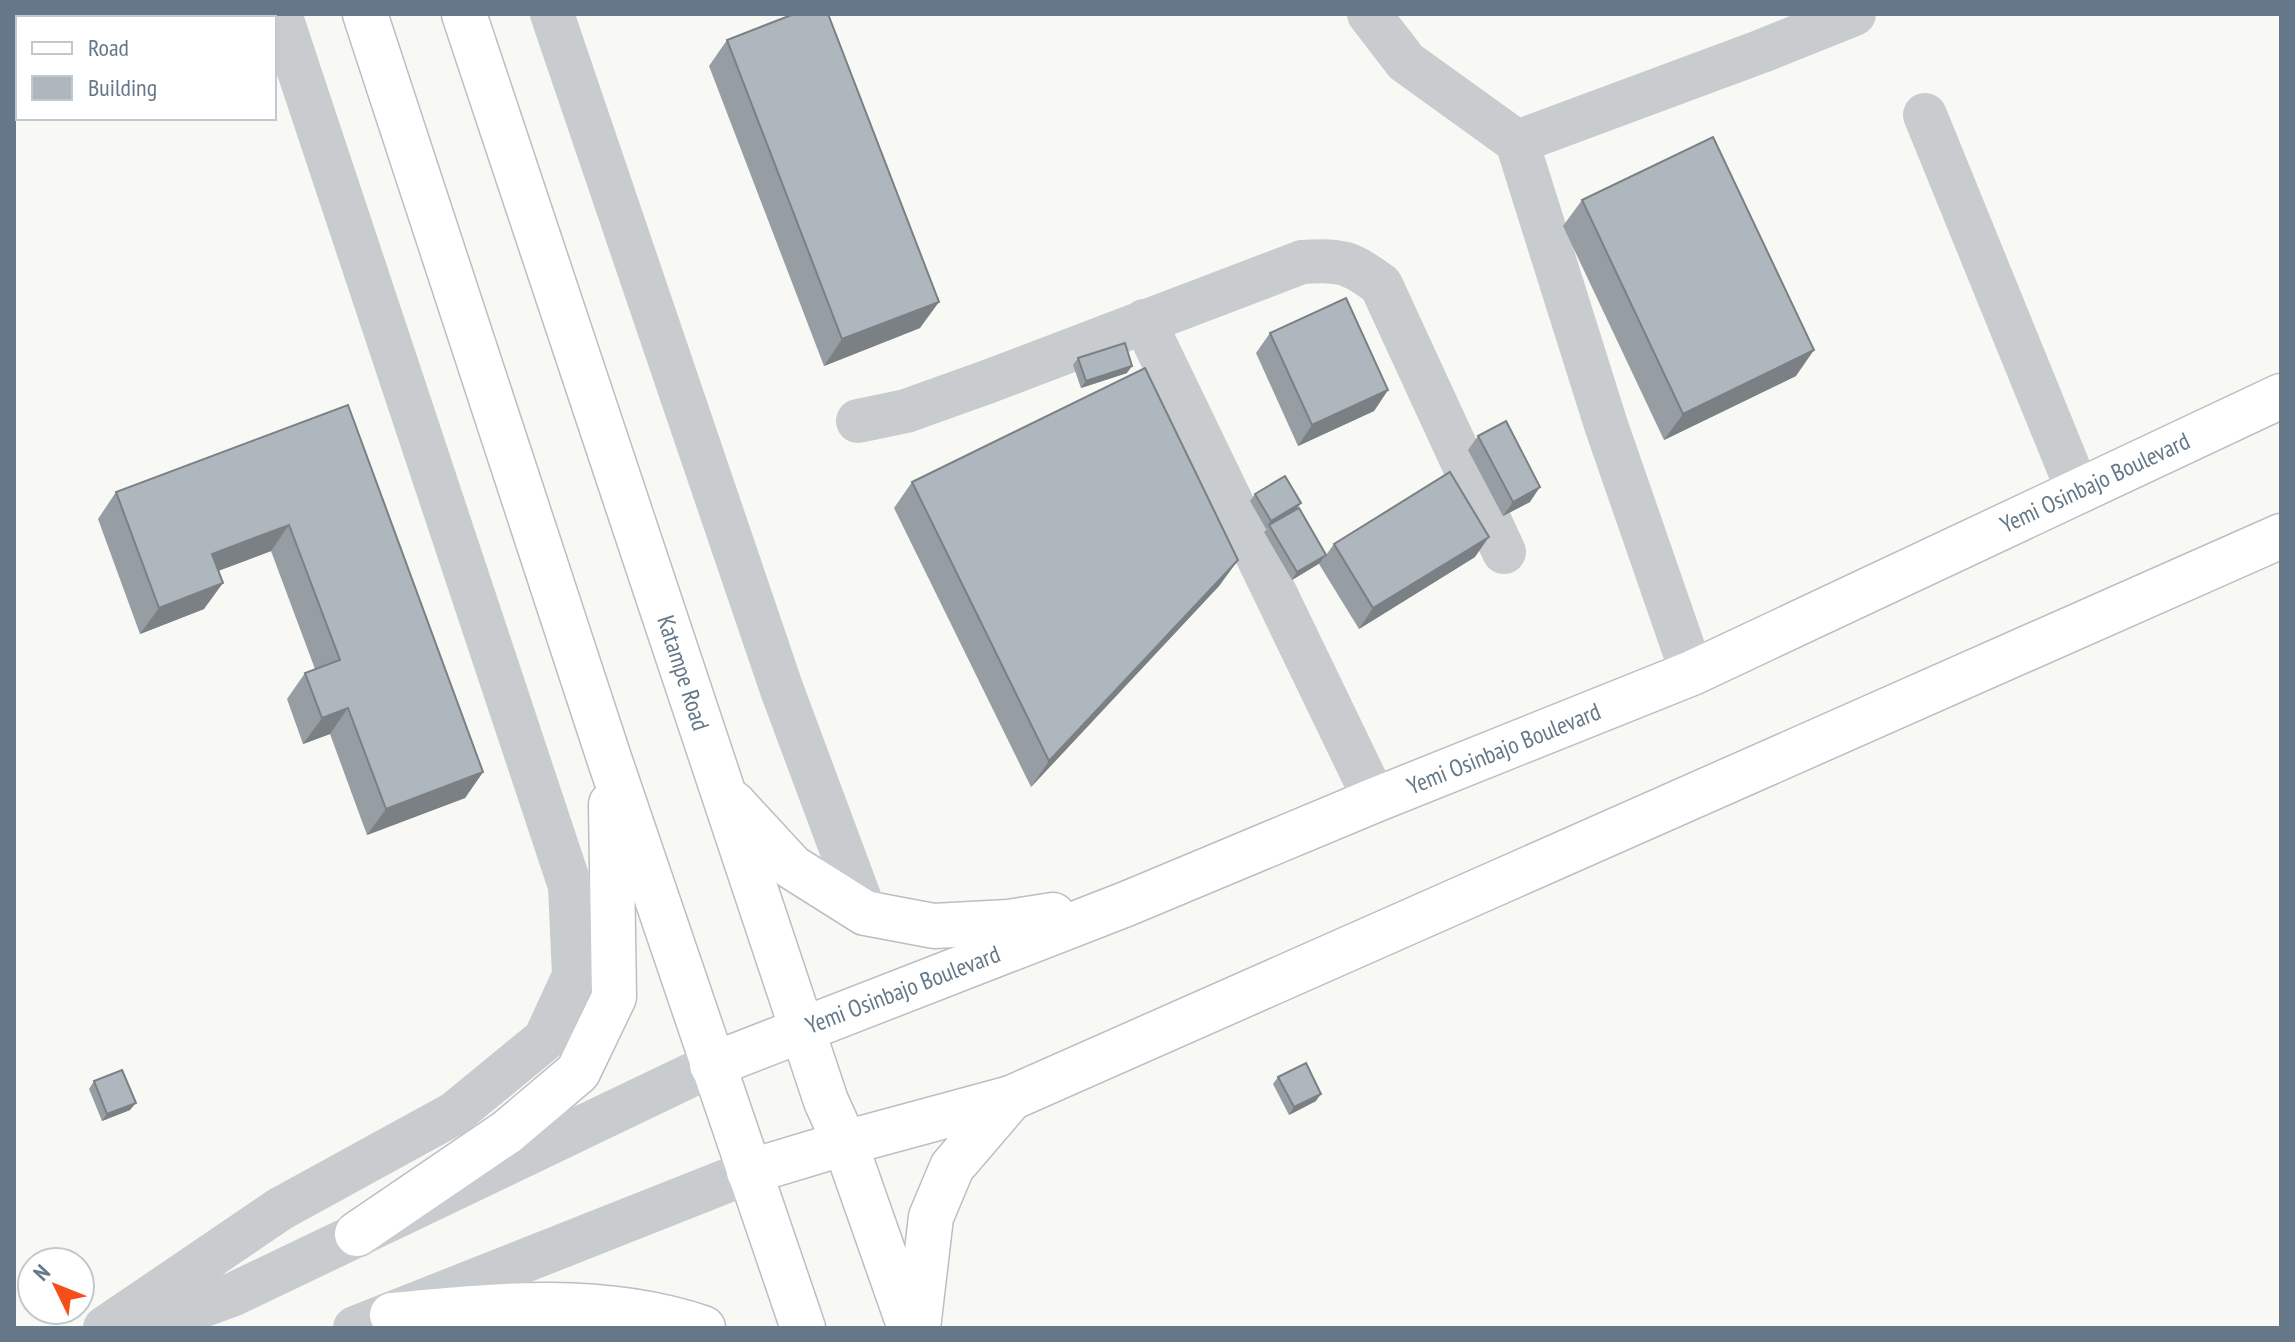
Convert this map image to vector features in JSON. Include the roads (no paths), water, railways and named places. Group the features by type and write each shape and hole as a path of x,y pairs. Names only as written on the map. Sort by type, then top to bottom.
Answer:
{"main road":[{"path":"365,14 610,761 803,1328"},
{"name":"Katampe Road","path":"464,14 826,1101 845,1143 910,1328"},
{"name":"Yemi Osinbajo Boulevard","path":"712,1065 1126,904 1692,673 2281,396"},
{"path":"749,1172 1011,1098 2281,536"},
{"path":"357,1234 507,1132 578,1072 614,997 610,761"},
{"path":"721,791 792,867 865,913 934,926 1008,922 1126,904"},
{"path":"918,1328 931,1217 952,1167 1011,1098"},
{"path":"374,1321 474,1307 569,1304 669,1317 703,1328"}],"street":[{"path":"105,1328 280,1209 455,1113 545,1039 574,976 570,886 280,14"},
{"path":"552,14 782,690 865,913"},
{"path":"1369,14 1406,62 1517,142 1606,425 1692,673"},
{"path":"1517,142 1854,14"},
{"path":"1925,115 2078,491"},
{"path":"858,421 906,411 1302,262 1333,259 1356,266 1381,285 1504,552"},
{"path":"1144,321 1375,800"},
{"path":"141,1328 234,1294 712,1065"},
{"path":"374,1321 749,1172"}]}
